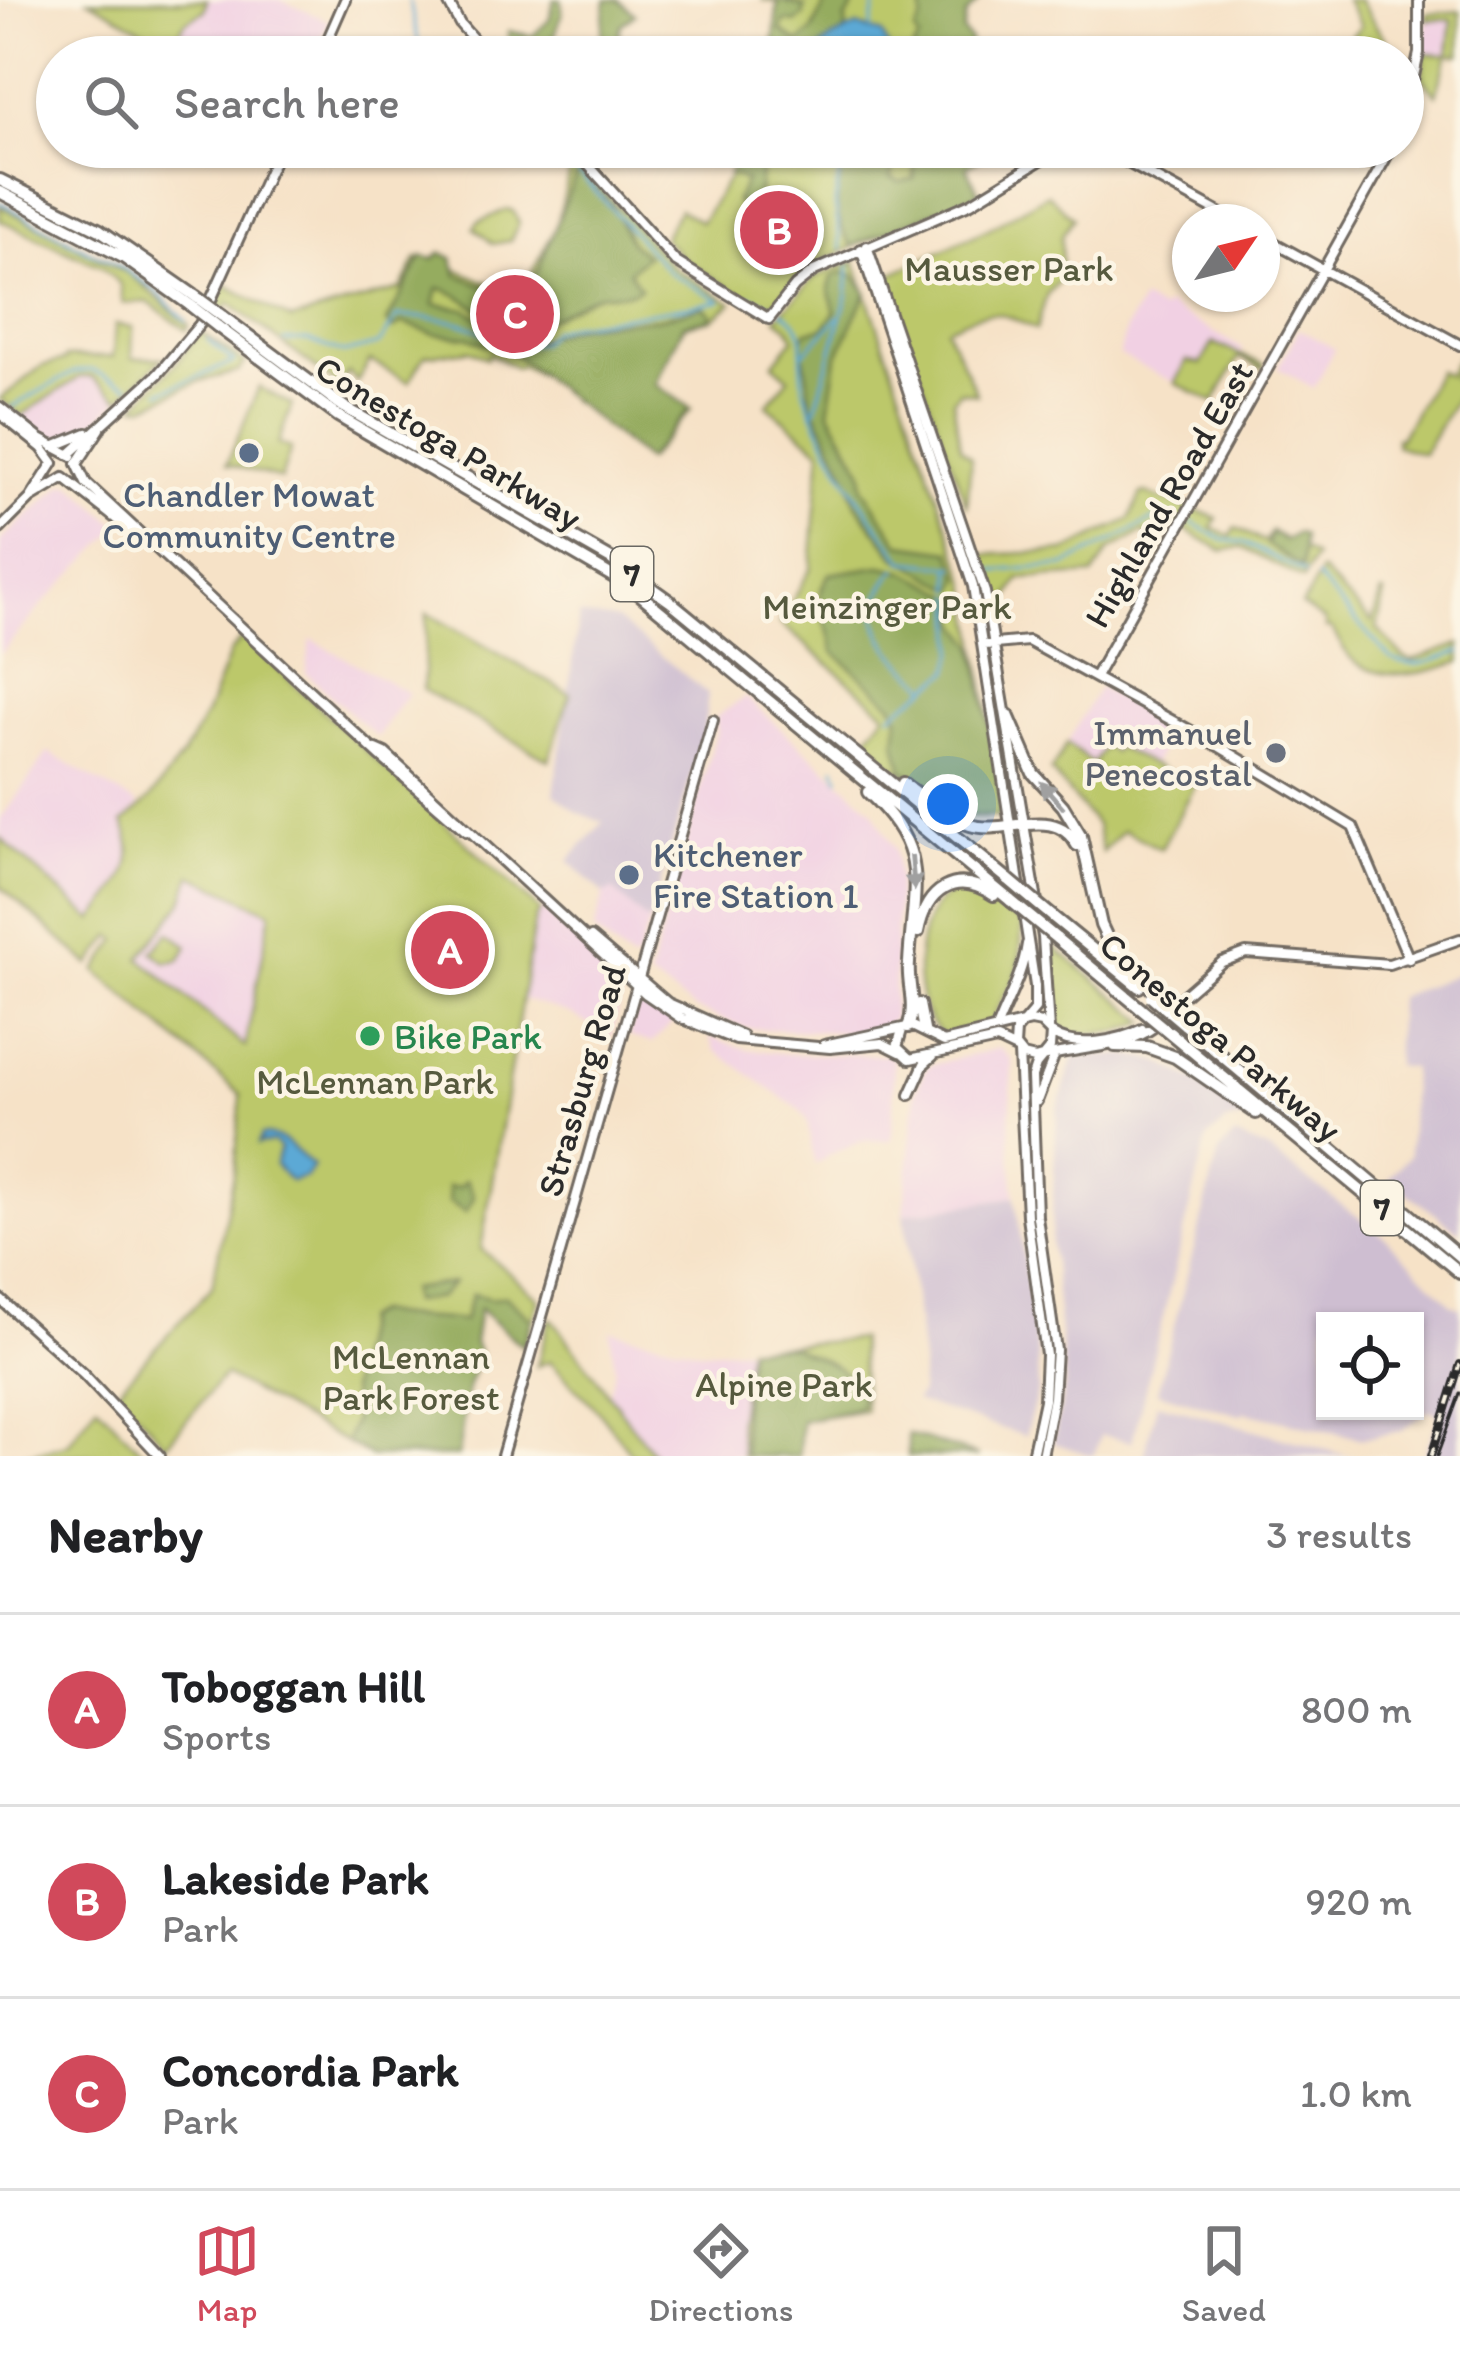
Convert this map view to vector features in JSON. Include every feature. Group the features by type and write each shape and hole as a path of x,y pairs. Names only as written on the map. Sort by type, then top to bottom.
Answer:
{"highway":[{"name":"Conestoga Parkway","path":"0,180 100,230 338,416 631,587 1460,1273"},
{"name":"Conestoga Parkway","path":"0,192 123,257 192,300"},
{"name":"Conestoga Parkway","path":"219,321 344,407 611,559 671,602 1153,995 1460,1257"},
{"path":"1008,716 1033,773 1063,806 1081,836 1109,942 1153,995"},
{"path":"846,745 960,821 989,829 1053,824 1068,831 1090,876"},
{"path":"824,747 899,826 915,862 908,968 914,1008 906,1027"},
{"path":"925,1032 915,958 926,906 946,887 971,883 1012,904"},
{"path":"1115,1046 1147,1046 1175,1057 1303,1144"}],"main road":[{"path":"329,36 345,0"},
{"path":"447,0 471,36"},
{"path":"1419,0 1419,36"},
{"path":"32,498 52,468 158,374 200,324 271,168"},
{"path":"591,168 676,262 769,319 807,275 971,203 1028,168"},
{"path":"1137,168 1203,204"},
{"name":"Highland Road East","path":"1095,677 1380,168"},
{"path":"1280,246 1460,345"},
{"path":"864,248 978,564 1008,716 1036,1005 1015,1035 1027,1216 1046,1354 1038,1454"},
{"path":"864,248 967,562 1016,824 1043,937 1050,1048 1033,1071 1033,1160 1056,1350 1053,1398 1038,1454"},
{"path":"0,410 67,454 86,483 148,542 456,825 472,834 637,981 668,1003 746,1038 844,1048 882,1043 910,1059 997,1040 1029,1058 1115,1046 1142,1035 1222,962 1246,953 1367,964 1409,959 1460,939"},
{"path":"0,410 42,448 52,468 148,542"},
{"path":"53,447 103,427"},
{"path":"0,529 32,498 77,466 103,427"},
{"path":"984,645 1028,640 1353,827 1409,959"},
{"name":"Strasburg Road","path":"502,1456 713,720"},
{"path":"996,1030 1004,1004 1019,983 1029,937"},
{"path":"824,1045 906,1027 944,1042 1036,1022 1073,1042 1132,1034 1177,1002"},
{"path":"900,1052 897,1037 906,1027"},
{"path":"919,1058 929,1047 925,1032"},
{"path":"1035,1108 1055,1054"},
{"path":"910,1095 933,1055"},
{"path":"0,1299 84,1375 160,1456"},
{"path":"1038,1454 1055,1456"}],"shaded area":[{"path":"196,0 280,0 329,21 322,36 177,36"},
{"path":"1452,19 1448,55 1425,54 1427,20"},
{"path":"1142,300 1162,311 1166,305 1243,349 1214,402 1119,355"},
{"path":"1299,329 1335,349 1314,388 1278,368"},
{"path":"80,377 92,377 120,399 77,440 60,447 21,416"},
{"path":"64,484 71,484 120,527 0,654 0,541"},
{"path":"579,615 617,620 708,694 704,732 649,923 613,890 604,894 568,861 603,822 577,812 554,794"},
{"path":"311,639 408,693 377,737 306,673"},
{"path":"1099,687 1173,728 1154,763 1195,786 1161,849 1123,830 1102,852 1096,825 1051,771"},
{"path":"745,697 872,809 895,849 893,1019 883,1028 857,1033 746,1028 695,1009 649,977 717,730 716,717"},
{"path":"48,752 139,805 123,823 132,851 124,882 93,920 0,838 0,820"},
{"path":"192,874 271,912 246,1048 140,958 182,903"},
{"path":"612,889 649,923 636,960 631,961 594,931 604,894"},
{"path":"543,909 624,985 611,1037 570,1014 522,999 535,918"},
{"path":"1460,973 1460,1232 1388,1179 1409,1156 1412,1068 1395,1066 1398,997"},
{"path":"644,1000 674,1021 652,1043 629,1036 639,1002"},
{"path":"709,1037 746,1049 788,1054 890,1055 894,1062 892,1140 862,1141 815,1165 807,1120 800,1110 716,1051"},
{"path":"1000,1048 1012,1060 1010,1142 1015,1197 904,1214 916,1090 928,1066"},
{"path":"1124,1055 1158,1061 1212,1090 1252,1119 1226,1122 1207,1139 1132,1442 1101,1435 1094,1456 1053,1443 1065,1384 1051,1242 1057,1110 1074,1057"},
{"path":"1235,1136 1269,1151 1384,1236 1460,1308 1460,1456 1424,1456 1439,1415 1429,1410 1424,1414 1424,1312 1316,1312 1316,1420 1416,1420 1401,1431 1362,1439 1246,1412 1240,1415 1157,1392 1219,1152"},
{"path":"1015,1197 1037,1354 1038,1390 1025,1436 915,1401 920,1394 922,1361 904,1214"},
{"path":"610,1330 703,1351 748,1348 738,1419 742,1456 655,1456 608,1396 615,1369"},
{"path":"1157,1403 1345,1455 1357,1456 1144,1456"}],"green space":[{"path":"89,0 207,0 204,11 185,22 177,36 154,36"},
{"path":"554,0 562,0 554,36 532,36 549,20"},
{"path":"606,0 618,0 635,14 621,25 619,36 602,36"},
{"path":"761,0 967,0 956,36 778,36 782,3"},
{"path":"778,0 805,7 795,23 785,21 780,30 789,36 774,36"},
{"path":"827,0 858,0 846,19 846,31 839,36 807,36"},
{"path":"922,0 980,0 966,15 966,36 917,36"},
{"path":"1345,0 1359,0 1383,36 1352,36 1361,26"},
{"path":"1460,11 1460,55 1448,55 1452,20 1427,20 1427,14"},
{"path":"1425,54 1448,55 1436,95 1424,80"},
{"path":"583,168 674,268 732,303 712,319 686,325 681,332 653,384 691,409 646,461 557,385 490,354 487,358 470,350 425,355 409,382 370,361 357,382 349,373 338,385 229,303 223,311 215,305 226,285 291,320 401,289 417,258 444,264 519,296 556,227 570,170"},
{"path":"732,168 762,168 756,216 747,220 736,200 746,181 728,174"},
{"path":"735,168 967,168 980,193 816,263 766,310 686,261 663,238 679,209 701,222"},
{"path":"842,168 894,168 891,178 900,182 914,179 914,168 966,168 979,193 852,246 837,208"},
{"path":"578,170 613,207 632,245 647,255 629,271 640,288 595,296 541,323 519,326 495,319 438,288 434,304 465,309 501,331 502,341 494,348 468,337 435,334 403,323 393,329 387,322 422,256 433,259 441,253 453,258 457,275 513,298 538,271"},
{"name":"Mausser Park","path":"1048,194 1073,218 1061,237 1062,278 1047,294 1036,330 991,314 946,328 977,394 960,391 953,400 960,447 971,457 967,507 885,277 990,228"},
{"path":"0,206 131,275 189,325 186,330 148,302 123,303 120,284 101,267 0,220"},
{"path":"507,209 519,223 510,241 493,244 474,228 477,223"},
{"name":"Meinzinger Park","path":"855,261 968,583 1004,817 967,818 862,744 886,713 780,623 811,568 821,450 767,405 789,378 773,364 794,338 776,318 815,277"},
{"path":"842,272 854,275 867,292 837,357 829,410 863,472 863,487 900,544 951,551 961,578 956,590 896,557 856,504 811,403 801,339 807,331 823,328 835,313 829,289 832,277"},
{"path":"703,306 711,313 710,319 684,324 655,384 690,408 646,460 509,350 580,325 660,318"},
{"path":"115,324 133,327 132,358 163,358 120,399 92,377 80,377 21,416 0,399 42,366 66,357 113,357"},
{"path":"200,331 245,363 238,372 136,405 179,360"},
{"path":"1213,343 1264,365 1262,369 1239,357 1214,402 1175,383 1187,361 1201,364"},
{"path":"1460,352 1452,378 1460,383 1460,391 1423,454 1396,446 1396,438 1438,371 1448,375"},
{"path":"259,387 292,405 278,444 291,448 281,479 227,464"},
{"path":"1141,494 1217,518 1212,528 1230,536 1236,528 1265,542 1271,531 1315,557 1303,579 1241,547 1223,551 1186,530 1171,527 1161,543 1143,533 1109,551 1094,575 1020,579 1002,609 998,629 982,555 1066,551 1130,519"},
{"path":"1271,533 1284,541 1297,533 1303,536 1302,568 1267,545"},
{"path":"881,566 904,571 956,597 959,623 975,646 1006,817 958,810 903,770 896,741 899,718 892,704 833,651 820,606 829,574"},
{"path":"1321,571 1372,622 1385,594 1377,628 1403,657 1412,661 1460,644 1460,662 1420,673 1392,674 1354,661 1325,621 1302,606"},
{"path":"427,613 570,694 549,760 423,690"},
{"name":"McLennan Park","path":"243,637 540,911 535,918 481,1249 539,1299 524,1347 479,1305 454,1456 370,1456 224,1375 166,1445 117,1390 212,1287 235,1168 241,1095 96,971 118,940 112,936 90,965 0,886 0,838 93,920 119,886 129,863 129,838 123,823 150,799 183,755 206,714 230,652","holes":["192,875 271,912 245,1047 140,958 182,903"]},
{"path":"1067,744 1093,764 1104,746 1113,752 1116,747 1195,786 1161,849 1123,830 1102,852 1096,825 1051,771"},
{"path":"968,890 1022,922 1019,962 993,1022 944,1035 931,1023 923,1003 919,954 933,909 948,895"},
{"path":"169,932 188,946 180,960 166,962 153,952"},
{"path":"1047,941 1147,1022 1118,1032 1068,1035 1055,1023"},
{"path":"466,1180 474,1197 466,1212 449,1202 448,1187 459,1187"},
{"path":"453,1283 439,1298 411,1302 410,1289"},
{"name":"McLennan Park Forest","path":"472,1294 491,1299 505,1296 532,1320 522,1346 479,1309 474,1343 480,1355 468,1385 458,1456 371,1456 346,1442 354,1420 350,1388 363,1320 376,1312 463,1321"},
{"path":"550,1318 655,1456 633,1456 550,1361 537,1366"},
{"name":"Alpine Park","path":"859,1339 865,1410 796,1421 791,1456 742,1456 738,1419 748,1348"},
{"name":"Alpine Park","path":"791,1346 848,1376 860,1395 860,1407 801,1421 799,1456 745,1456 742,1415 748,1347"},
{"path":"97,1404 146,1456 20,1456 68,1444"},
{"path":"908,1434 979,1456 908,1456"}],"water":[{"path":"857,26 883,36 837,36"},
{"path":"262,1135 282,1140 313,1166 306,1177 290,1181 275,1165 280,1148 273,1142 258,1144"}],"waterway":[{"path":"409,0 417,36"},
{"path":"871,29 876,0"},
{"path":"574,168 670,273 719,300"},
{"path":"840,168 835,203 841,249"},
{"path":"0,202 111,260 154,289 186,321"},
{"path":"815,410 847,296 849,266"},
{"path":"750,296 772,306"},
{"path":"284,341 307,340 344,353 379,344 398,316 466,325 501,346 540,343 551,331 570,325 721,301"},
{"path":"782,311 801,335 802,378 812,412 860,499 904,561 956,567"},
{"path":"804,353 839,317"},
{"path":"160,392 234,362 208,340"},
{"path":"12,407 74,372 91,370 129,386"},
{"path":"992,571 1064,566 1159,517 1176,517"},
{"path":"1191,522 1305,573"},
{"path":"951,567 953,589"},
{"path":"897,569 884,586 876,618 889,646 927,685"},
{"path":"1317,578 1389,657 1416,664 1460,652"},
{"path":"891,715 950,671 955,650 954,595"},
{"path":"835,767 839,778"}],"tram line":[{"path":"1437,1456 1460,1393"}],"railway":[{"path":"1431,1456 1460,1364"}],"place":[{"name":"Lakeside Park","path":"779,230"},
{"name":"Concordia Park","path":"515,314"},
{"name":"Chandler Mowat Community Centre","path":"249,453"},
{"name":"Immanuel Penecostal","path":"1276,753"},
{"name":"Kitchener Fire Station 1","path":"629,875"},
{"name":"Toboggan Hill","path":"450,950"},
{"name":"Bike Park","path":"370,1036"}]}
